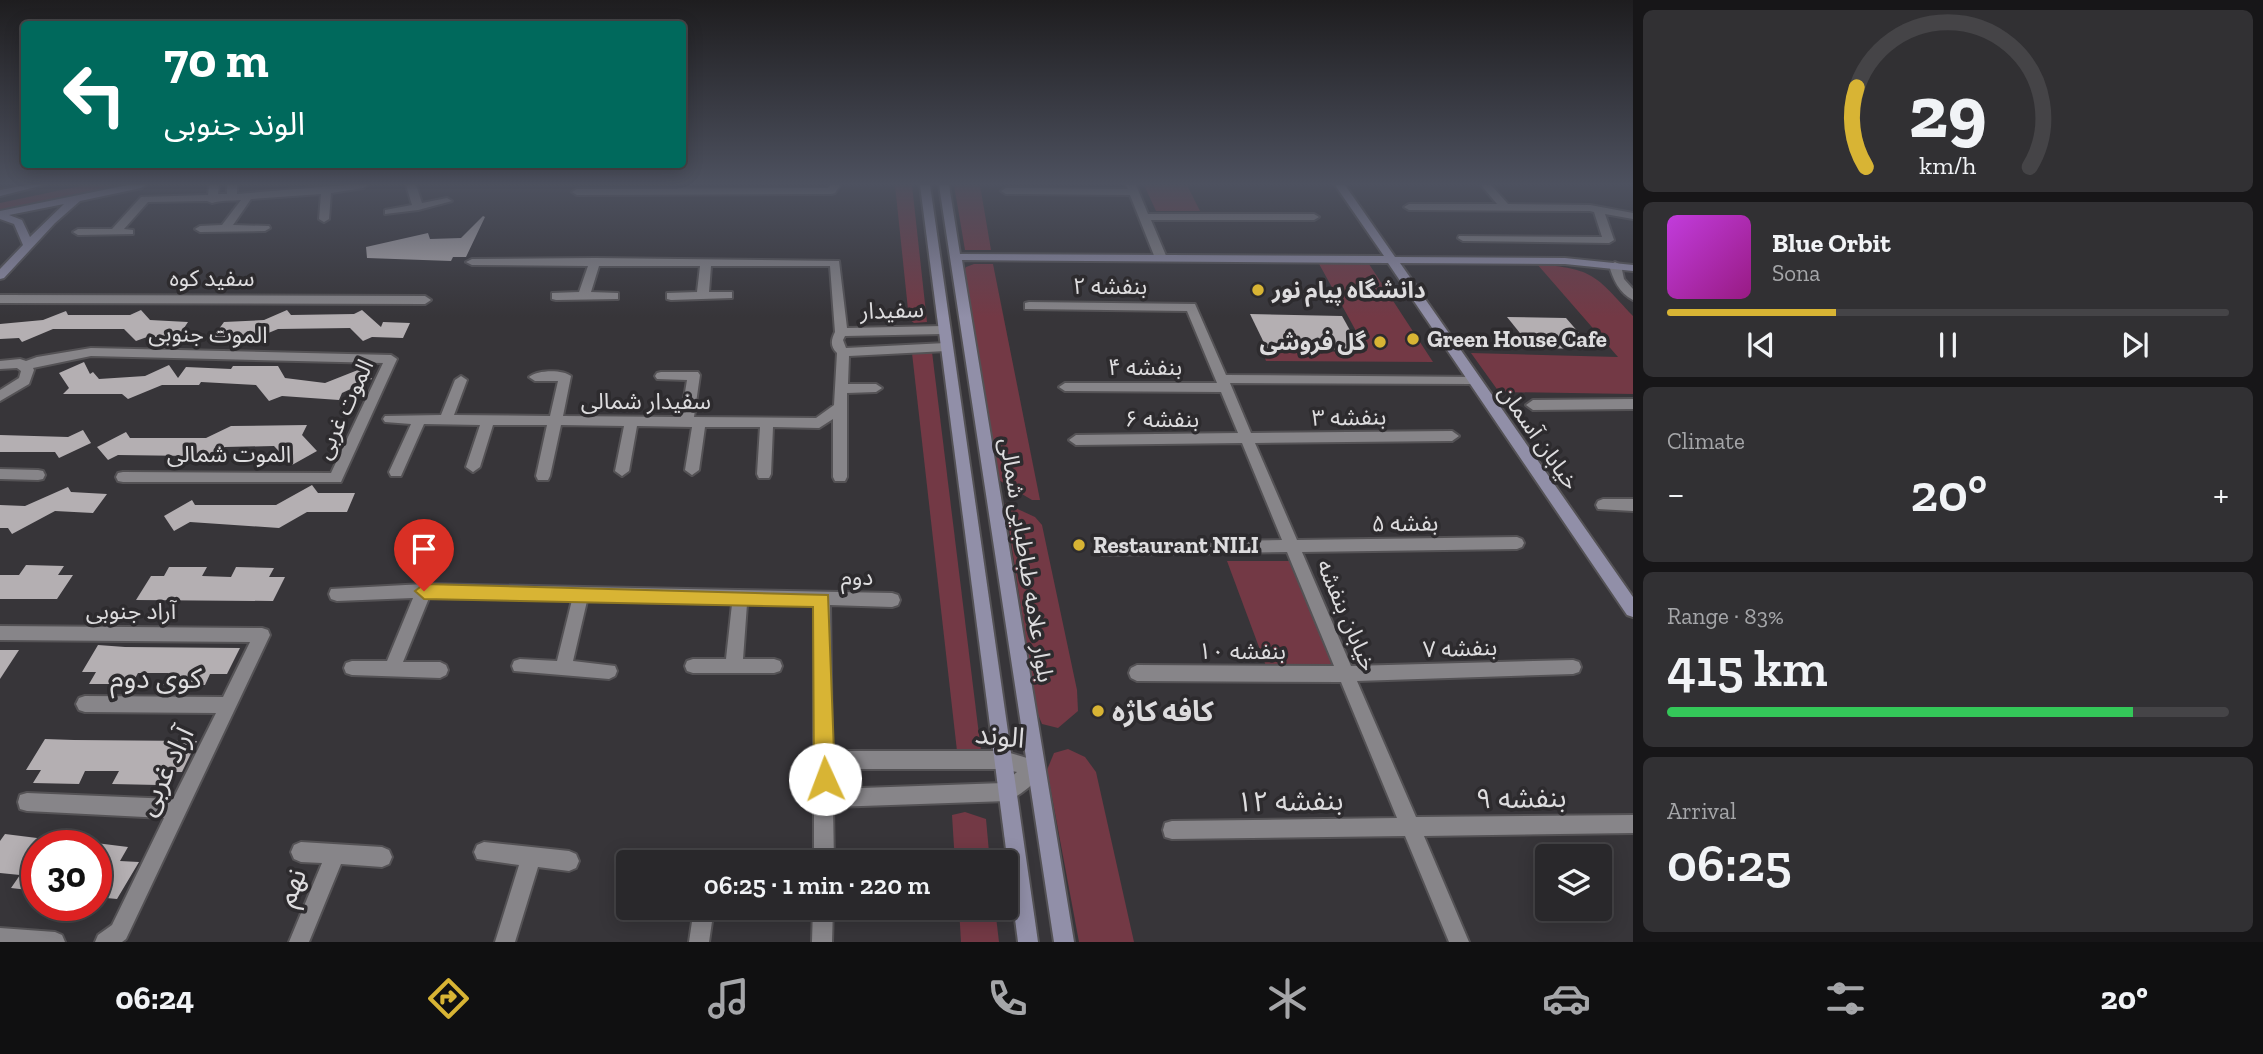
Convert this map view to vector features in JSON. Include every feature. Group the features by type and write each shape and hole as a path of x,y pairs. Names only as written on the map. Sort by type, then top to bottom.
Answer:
{"main road":[{"path":"21,229 29,246"},
{"path":"0,276 46,229"},
{"path":"930,229 1028,942"},
{"name":"بلوار علامه طباطبایی شمالی","path":"952,229 1064,942"},
{"name":"خیابان آسمان","path":"1369,229 1633,610"},
{"path":"957,257 1564,261 1633,268"}],"street":[{"path":"115,232 118,229"},
{"path":"200,229 225,229"},
{"path":"1149,229 1161,258"},
{"path":"1463,238 1609,240 1605,229"},
{"path":"78,232 129,232"},
{"path":"584,296 595,261"},
{"path":"472,262 835,262 841,332"},
{"path":"703,295 706,262"},
{"path":"1615,265 1619,280 1633,296"},
{"path":"671,296 729,295"},
{"path":"556,296 614,296"},
{"name":"سفید کوه","path":"0,299 425,300"},
{"name":"بنفشه ۲","path":"1029,306 1191,307"},
{"name":"خیابان بنفشه","path":"1191,307 1459,942"},
{"name":"سفیدار","path":"943,330 841,332 837,340 838,347 843,352 946,347"},
{"name":"الموت جنوبی","path":"0,365 11,363 25,366 37,361 92,352 391,359"},
{"path":"840,477 843,352"},
{"name":"الموت غربی","path":"336,478 391,359"},
{"path":"0,396 24,381 28,370 25,366"},
{"path":"661,376 694,375 692,470"},
{"path":"535,377 565,376 558,421 543,476"},
{"path":"445,421 461,380"},
{"name":"بنفشه ۴","path":"1065,387 1474,380"},
{"path":"841,389 876,388"},
{"path":"1533,405 1633,404"},
{"name":"سفیدار شمالی","path":"390,419 819,423 840,407"},
{"path":"396,472 419,420"},
{"path":"472,467 488,421"},
{"path":"622,471 631,422"},
{"path":"764,474 767,423"},
{"name":"بنفشه ۳","path":"1248,439 1452,436"},
{"name":"بنفشه ۶","path":"1076,440 1248,439"},
{"path":"0,474 38,475"},
{"name":"الموت شمالی","path":"123,477 336,478"},
{"path":"1603,505 1633,505"},
{"name":"بفشه ۵","path":"1102,549 1295,549 1517,544"},
{"path":"392,669 424,591"},
{"name":"دوم","path":"337,594 424,591 892,600"},
{"path":"563,668 581,595"},
{"path":"734,666 740,598"},
{"path":"822,600 824,850"},
{"name":"آراد جنوبی","path":"0,633 262,635"},
{"name":"آراد غربی","path":"112,937 178,809 262,635"},
{"path":"520,666 610,671"},
{"path":"693,666 774,666"},
{"name":"بنفشه ۷","path":"1347,674 1573,667"},
{"path":"352,668 440,670"},
{"name":"بنفشه ۱۰","path":"1138,673 1347,674"},
{"name":"کوی دوم","path":"85,704 228,705"},
{"name":"الوند","path":"824,760 1003,760 1035,768"},
{"name":"الوند","path":"1007,792 1035,768"},
{"path":"825,798 1007,792"},
{"path":"27,802 178,809"},
{"name":"بنفشه ۹","path":"1409,827 1633,824"},
{"name":"بنفشه ۱۲","path":"1172,830 1409,827"},
{"path":"301,852 382,857"},
{"path":"484,852 569,861"},
{"name":"نهم","path":"299,942 335,854"},
{"path":"505,942 531,857"},
{"path":"699,942 702,920"},
{"path":"822,942 823,920"},
{"path":"0,938 55,942"}],"shaded area":[{"path":"900,229 917,229 927,322 914,323 909,319"},
{"path":"961,229 987,229 991,250 965,250"},
{"path":"1318,262 1369,264 1433,362 1266,361 1263,353 1367,351"},
{"path":"993,264 1040,500 1032,500 997,479 963,272 966,267"},
{"path":"1537,264 1571,268 1592,277 1610,291 1633,316 1633,394 1499,392 1471,353 1618,357"},
{"path":"932,352 981,751 957,751 912,353"},
{"path":"1005,503 1035,517 1042,525 1077,690 1078,711 1058,728 1042,724 1037,712"},
{"path":"1227,561 1289,561 1334,665 1266,666"},
{"path":"1068,749 1085,757 1096,772 1134,942 1079,942 1047,770 1054,753"},
{"path":"965,812 986,819 989,850 954,850 952,815"},
{"path":"960,920 996,920 999,942 961,942"}],"building":[{"path":"470,229 479,229 466,257 453,257 451,261 367,258 366,247 428,233 430,239 461,238"},
{"path":"141,310 150,320 188,322 178,337 147,337 136,341 124,329 53,329 22,342 19,338 0,339 0,324 43,320 66,311 68,315 130,315"},
{"path":"287,310 291,315 354,314 362,310 381,327 383,322 410,323 403,338 372,337 363,341 350,328 278,329 249,341 245,337 213,337 224,322 264,320"},
{"path":"1250,314 1342,316 1361,350 1267,349"},
{"path":"1507,317 1566,318 1593,349 1532,348"},
{"path":"84,362 90,374 93,372 99,379 145,376 169,365 178,378 186,367 231,369 233,366 278,366 285,378 325,383 363,368 372,379 342,393 339,400 282,396 269,401 256,385 201,382 199,385 162,385 128,399 122,394 63,394 69,388 59,373"},
{"path":"307,425 302,435 317,451 292,465 274,446 225,447 194,462 190,456 118,455 108,460 97,447 126,432 130,438 206,438 231,426"},
{"path":"83,430 91,443 59,458 55,452 0,452 0,435 68,437"},
{"path":"312,485 318,493 355,493 347,512 307,512 279,528 190,522 174,531 164,516 192,500 195,505 276,505"},
{"path":"68,487 71,492 107,494 93,513 55,511 12,534 8,528 0,528 0,505 25,506"},
{"path":"26,565 64,566 58,575 73,575 57,599 0,599 0,575 19,575"},
{"path":"169,567 207,567 202,576 231,577 236,567 274,568 269,577 285,577 273,601 136,600 151,576 164,576"},
{"path":"98,645 240,648 227,674 210,674 205,685 163,685 169,673 138,673 132,684 89,684 96,672 82,672"},
{"path":"0,650 19,650 0,679"},
{"path":"45,739 197,741 182,772 164,772 158,785 112,784 119,771 85,771 79,784 33,783 41,770 26,770"},
{"path":"5,834 21,836 21,889 11,888 20,875 0,873 0,841"},
{"path":"112,845 128,847 120,861 139,862 117,899 112,899"}],"place":[{"name":"دانشگاه پیام نور","path":"1258,290"},
{"name":"Green House Cafe","path":"1413,339"},
{"name":"گل فروشی","path":"1380,342"},
{"name":"Restaurant NILI","path":"1079,545"},
{"name":"کافه کاژه","path":"1098,711"}],"route":[{"path":"424,591 822,600 825,779"}]}
